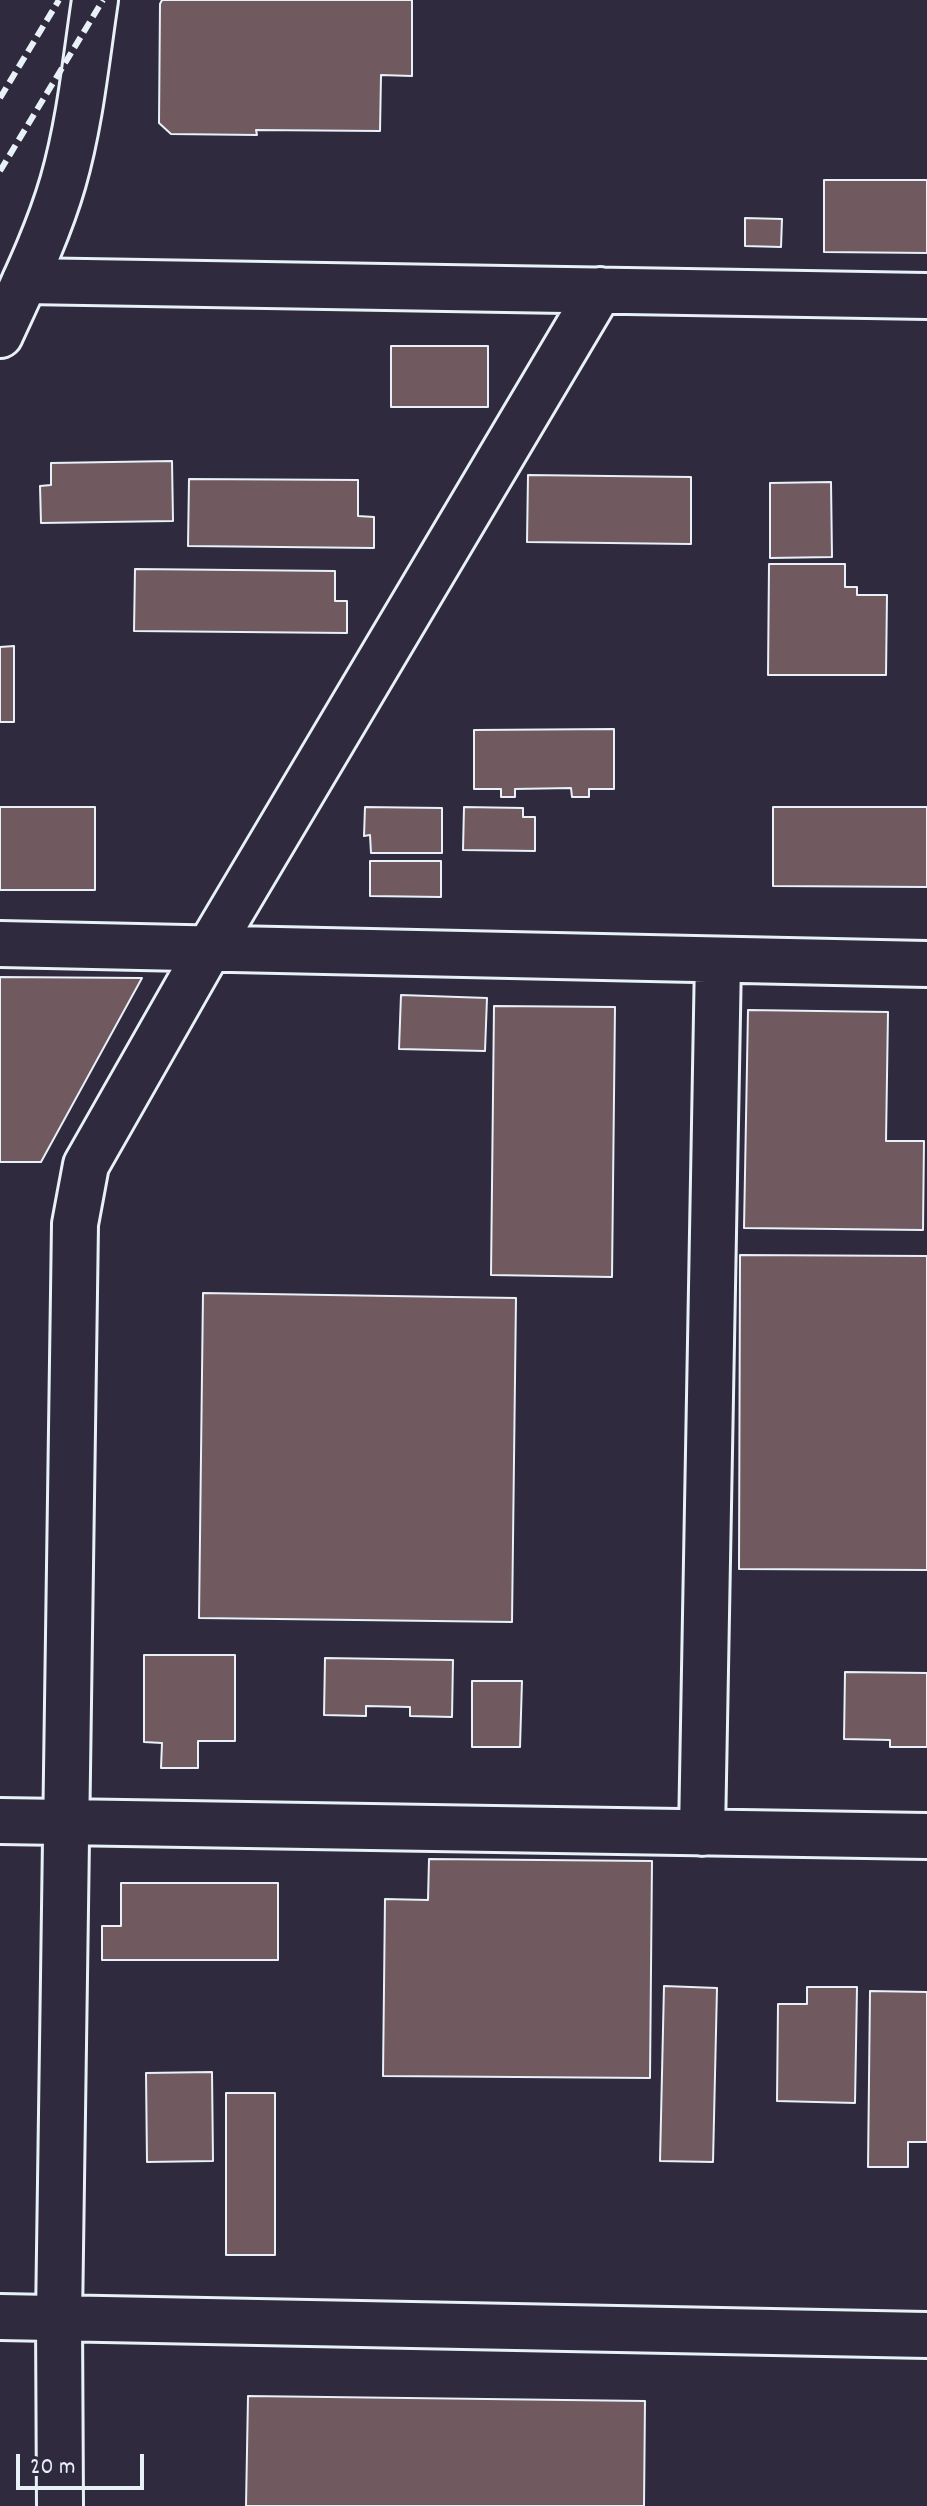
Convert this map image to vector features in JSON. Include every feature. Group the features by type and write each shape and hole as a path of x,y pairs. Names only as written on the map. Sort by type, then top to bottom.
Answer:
{"street":[{"path":"0,335 25,281 63,182 82,93 95,0"},
{"path":"25,281 927,296"},
{"path":"60,2506 59,2318 75,1224 80,1188 86,1165 210,947 600,290"},
{"path":"0,944 927,964"},
{"path":"702,1833 718,960"},
{"path":"0,1821 927,1836"},
{"path":"0,2317 927,2335"}],"building":[{"path":"162,0 412,0 412,76 381,75 380,131 256,130 257,135 171,134 159,123"},
{"path":"824,180 927,180 927,253 824,252"},
{"path":"745,218 782,219 781,247 745,246"},
{"path":"391,346 488,346 488,407 391,407"},
{"path":"172,461 173,521 41,523 40,486 51,485 51,463"},
{"path":"528,475 691,477 691,544 527,542"},
{"path":"189,479 358,480 358,516 374,517 374,548 188,546"},
{"path":"831,482 832,557 770,558 770,483"},
{"path":"769,564 845,564 845,587 857,587 857,595 887,595 886,675 768,675"},
{"path":"135,569 335,571 335,601 347,601 347,633 134,631"},
{"path":"14,646 14,722 0,722 0,647"},
{"path":"614,729 614,789 589,789 589,797 572,797 571,788 515,789 515,797 501,797 501,789 474,789 474,730"},
{"path":"0,807 95,807 95,890 0,890"},
{"path":"365,807 442,808 442,853 371,853 370,835 364,836"},
{"path":"464,807 523,808 523,817 535,817 535,851 463,850"},
{"path":"773,807 927,807 927,887 773,886"},
{"path":"370,861 441,861 441,897 370,896"},
{"path":"0,977 142,978 41,1162 0,1162"},
{"path":"401,995 487,998 485,1051 399,1049"},
{"path":"494,1006 615,1007 612,1277 491,1275"},
{"path":"748,1010 888,1012 886,1141 924,1141 923,1230 744,1228"},
{"path":"740,1255 927,1256 927,1570 739,1569"},
{"path":"203,1293 516,1298 512,1622 199,1618"},
{"path":"144,1655 235,1655 235,1741 198,1741 198,1768 161,1768 162,1743 144,1742"},
{"path":"325,1658 453,1660 452,1717 410,1716 410,1707 366,1706 366,1716 324,1715"},
{"path":"845,1672 927,1673 927,1747 890,1747 890,1740 844,1739"},
{"path":"472,1681 522,1681 520,1747 472,1747"},
{"path":"429,1859 652,1861 650,2078 383,2076 385,1899 428,1900"},
{"path":"121,1883 278,1883 278,1960 102,1960 102,1926 121,1926"},
{"path":"664,1986 717,1988 713,2162 660,2161"},
{"path":"807,1987 857,1987 855,2103 777,2101 778,2004 807,2004"},
{"path":"870,1991 927,1992 927,2142 908,2142 908,2167 868,2167"},
{"path":"212,2072 213,2161 147,2162 146,2073"},
{"path":"226,2093 275,2093 275,2255 226,2255"},
{"path":"248,2396 645,2401 644,2506 246,2506"}],"railway":[{"path":"0,98 59,0"},
{"path":"0,171 103,0"}]}
